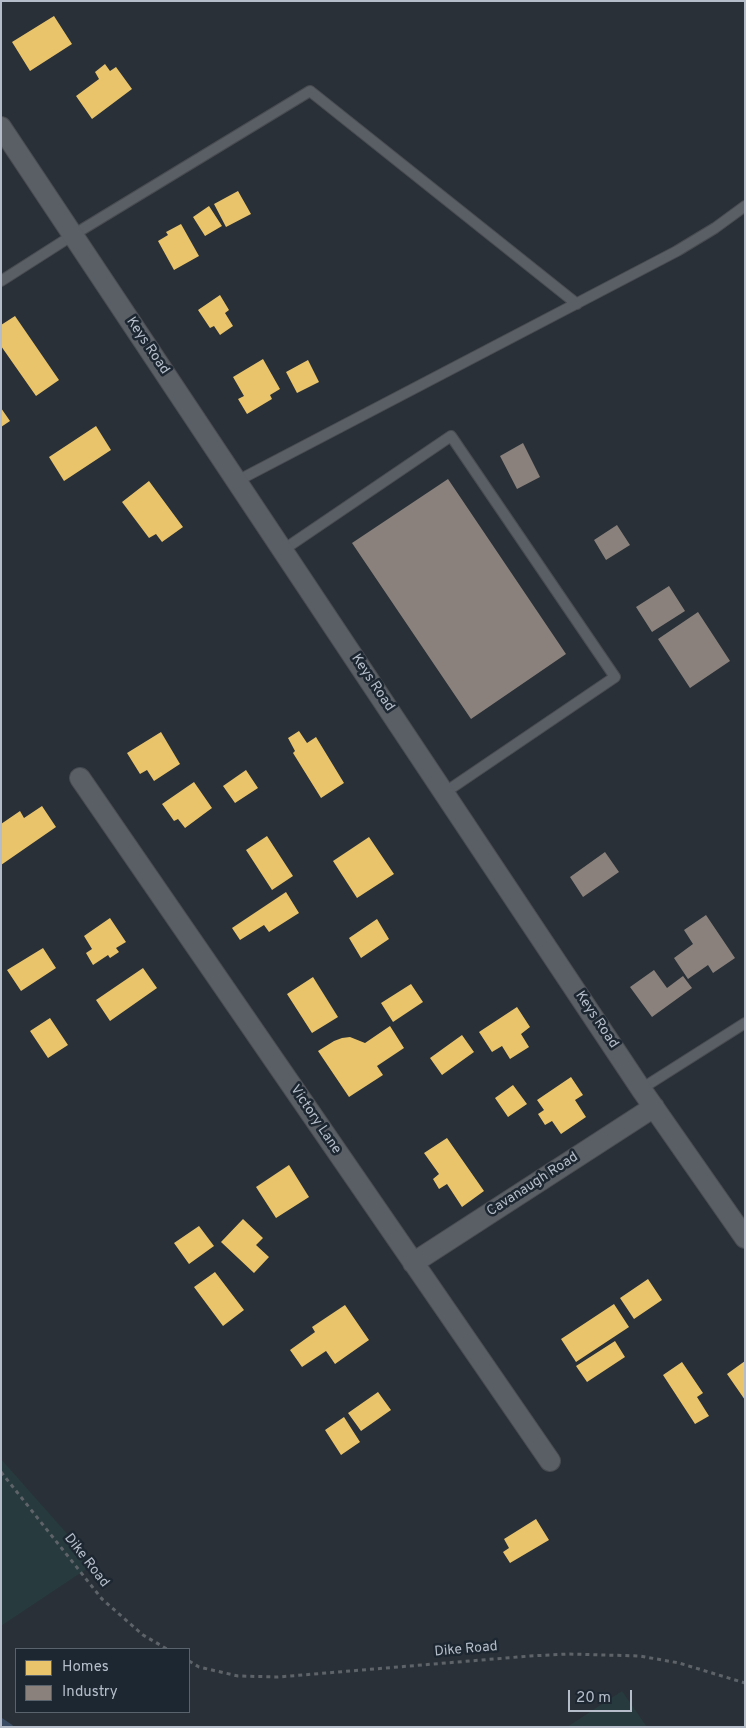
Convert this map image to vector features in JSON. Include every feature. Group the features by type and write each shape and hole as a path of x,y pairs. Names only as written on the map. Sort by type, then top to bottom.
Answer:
{"street":[{"name":"Keys Road","path":"1,127 641,1089 745,1238"},
{"name":"Victory Lane","path":"80,778 550,1461"},
{"name":"Cavanaugh Road","path":"413,1263 654,1107"}],"lane":[{"path":"1,281 310,90 577,304"},
{"path":"237,480 677,251 715,228 745,206"},
{"path":"283,550 451,436 615,677 444,793"},
{"path":"641,1089 745,1023"}],"path":[{"name":"Dike Road","path":"1,1472 102,1599 143,1635 165,1648"},
{"name":"Dike Road","path":"190,1663 199,1668 238,1676 278,1677 530,1656 568,1654 640,1656 679,1663 745,1683"}],"shaded area":[{"path":"1,1459 94,1564 1,1626"},
{"path":"622,1691 647,1727 567,1727"}],"building: Homes":[{"path":"54,16 72,44 30,71 12,42"},
{"path":"105,64 110,71 116,67 132,89 92,119 76,96 99,79 95,72"},
{"path":"238,191 251,214 226,227 214,204"},
{"path":"209,206 222,226 205,236 193,217"},
{"path":"181,224 199,256 174,270 158,241 168,235 166,232"},
{"path":"220,295 229,310 225,313 233,326 220,335 214,326 210,328 198,310"},
{"path":"15,316 59,380 36,396 1,346 1,325"},
{"path":"263,359 280,389 270,395 272,399 247,414 238,399 244,396 233,377"},
{"path":"308,360 319,382 297,393 286,372"},
{"path":"1,408 10,421 1,427"},
{"path":"96,426 111,450 64,481 49,457"},
{"path":"149,481 183,527 162,542 156,534 149,538 122,502"},
{"path":"299,731 307,743 316,737 344,783 321,798 293,753 295,751 288,738"},
{"path":"161,732 180,764 154,781 147,770 140,774 127,753"},
{"path":"246,770 258,788 235,803 223,786"},
{"path":"194,782 212,808 185,828 178,819 174,821 162,804"},
{"path":"42,806 56,827 1,865 1,824 20,811 24,818"},
{"path":"267,836 293,876 272,890 246,850"},
{"path":"369,837 394,874 357,898 333,861"},
{"path":"286,892 299,913 269,932 264,925 240,940 232,928"},
{"path":"110,918 126,942 116,948 119,952 110,958 108,955 93,965 86,953 92,949 84,936"},
{"path":"377,919 389,939 361,958 349,938"},
{"path":"43,948 56,968 21,991 7,970"},
{"path":"143,968 157,988 110,1021 96,1000"},
{"path":"313,977 338,1017 312,1033 287,994"},
{"path":"411,984 423,1002 393,1022 381,1003"},
{"path":"517,1007 530,1027 521,1034 529,1047 510,1059 502,1046 492,1052 479,1032"},
{"path":"50,1018 68,1045 48,1058 30,1031"},
{"path":"390,1026 404,1048 377,1066 383,1075 349,1097 318,1051 342,1038 350,1037 365,1043"},
{"path":"462,1035 474,1052 442,1075 430,1058"},
{"path":"571,1077 583,1095 575,1100 586,1117 561,1134 552,1121 545,1125 538,1114 544,1110 537,1100"},
{"path":"513,1085 527,1104 508,1117 495,1098"},
{"path":"447,1138 484,1191 462,1207 447,1184 439,1189 433,1179 439,1174 424,1153"},
{"path":"289,1165 309,1197 276,1218 256,1187"},
{"path":"243,1219 263,1238 256,1245 269,1257 254,1273 221,1242"},
{"path":"199,1226 214,1246 189,1264 174,1243"},
{"path":"215,1272 244,1310 223,1326 194,1287"},
{"path":"648,1279 662,1300 634,1319 620,1298"},
{"path":"614,1304 629,1327 576,1362 561,1339"},
{"path":"345,1305 369,1340 335,1364 326,1351 302,1367 290,1350 315,1332 312,1327"},
{"path":"615,1341 625,1357 587,1382 576,1366"},
{"path":"745,1361 745,1400 727,1374"},
{"path":"682,1362 703,1393 697,1397 709,1416 695,1424 663,1375"},
{"path":"378,1392 391,1410 361,1431 348,1413"},
{"path":"344,1417 360,1442 341,1455 325,1430"},
{"path":"536,1519 549,1540 510,1563 503,1552 509,1548 504,1539"}],"building: Industry":[{"path":"523,443 540,477 517,489 500,456"},
{"path":"448,479 566,654 471,719 352,543"},
{"path":"617,525 630,545 606,560 594,540"},
{"path":"669,586 685,611 652,632 636,607"},
{"path":"698,612 730,661 690,688 658,639"},
{"path":"605,852 619,872 583,897 570,877"},
{"path":"706,915 735,958 713,973 708,965 688,979 674,958 693,944 684,930"},
{"path":"654,970 667,988 683,976 692,988 652,1017 630,987"}],"waterway":[{"path":"1,1721 10,1727"}]}
